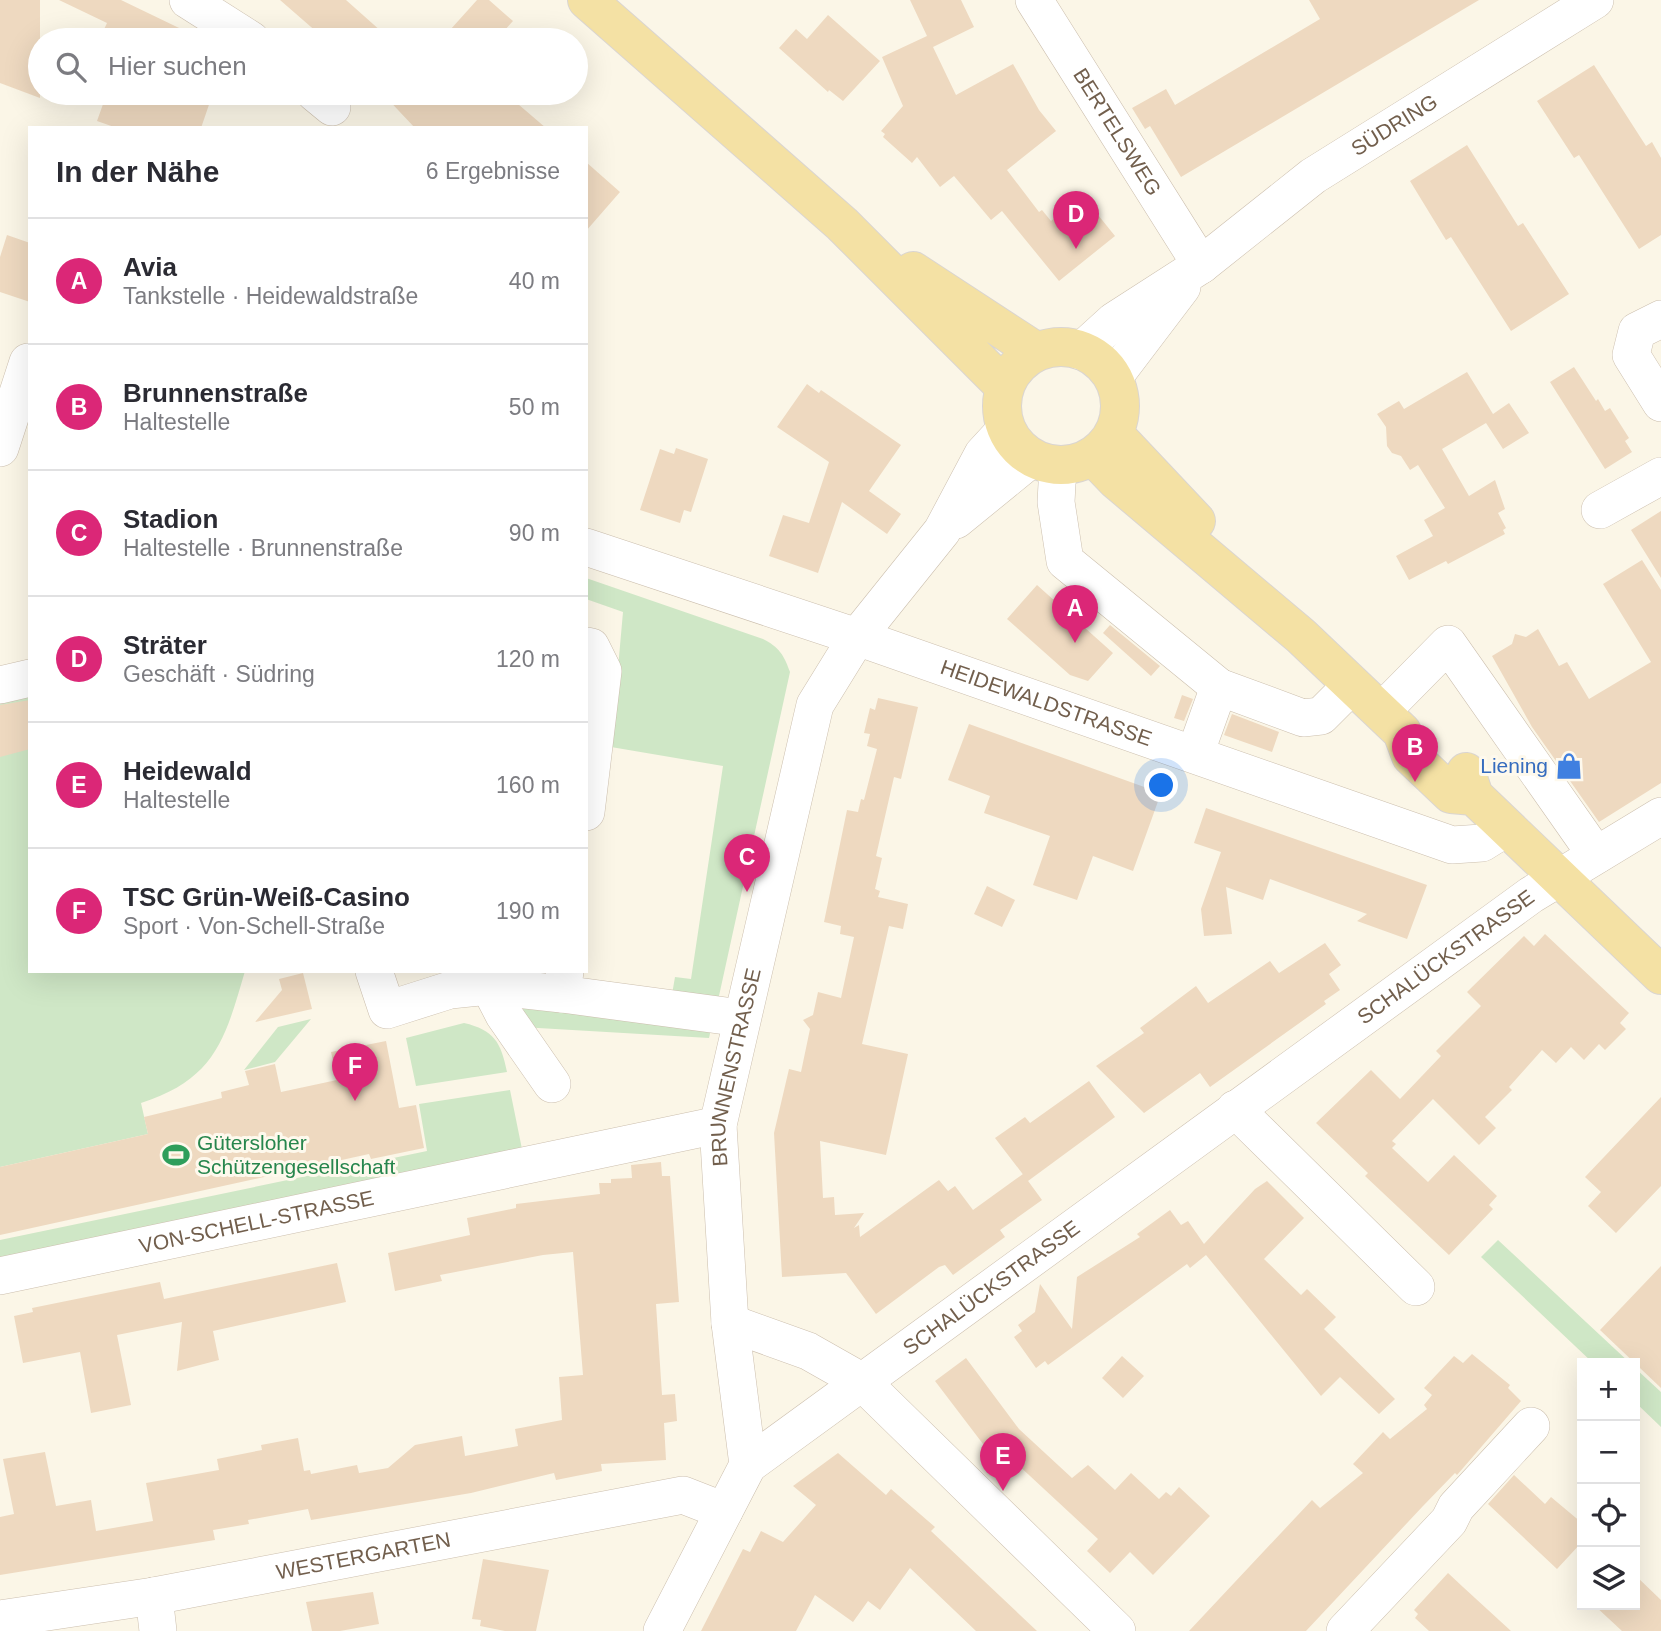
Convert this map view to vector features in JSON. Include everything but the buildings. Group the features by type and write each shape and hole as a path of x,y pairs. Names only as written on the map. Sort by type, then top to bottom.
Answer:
{"main road":[{"path":"587,0 842,224 1005,387"},
{"path":"842,224 1037,352"},
{"path":"1074,454 1120,415 1119,396 1113,378 1105,366 1081,351 1066,348 1037,352 1012,373 1005,387 1003,415 1006,429 1017,446 1074,454 1301,636 1392,722 1411,756 1451,793 1474,796 1661,975"}],"street":[{"path":"188,0 232,28"},
{"name":"BERTELSWEG","path":"1034,0 1201,265"},
{"name":"SÜDRING","path":"1081,351 1114,321 1201,265 1313,176 1595,0"},
{"name":"SÜDRING","path":"1113,378 1201,265"},
{"path":"1661,319 1637,331 1631,355 1661,403"},
{"path":"0,448 19,359"},
{"name":"BRUNNENSTRASSE","path":"748,1465 730,1323 718,1125 814,705 857,637 942,531 983,454 1006,429"},
{"path":"1074,454 1056,502 1065,561 1219,687 1303,719 1321,716 1352,685"},
{"name":"BRUNNENSTRASSE","path":"942,531 1074,454"},
{"path":"1600,510 1661,476"},
{"name":"HEIDEWALDSTRASSE","path":"588,548 857,637 1452,845 1482,843 1506,828"},
{"path":"1392,722 1448,644 1596,855"},
{"path":"588,646 591,647 603,671 588,795"},
{"path":"0,685 28,678"},
{"path":"1195,754 1219,687"},
{"name":"SCHALÜCKSTRASSE","path":"748,1465 1531,895 1661,816"},
{"path":"375,973 387,1010 450,990 563,983 741,1018"},
{"path":"489,986 504,1015 552,1084"},
{"path":"1235,1109 1416,1287"},
{"name":"VON-SCHELL-STRASSE","path":"0,1276 718,1125"},
{"path":"730,1323 808,1351 861,1381 1117,1631"},
{"path":"1345,1631 1449,1521 1456,1507 1531,1426"},
{"path":"663,1631 748,1465"},
{"name":"WESTERGARTEN","path":"0,1619 156,1613 683,1495 723,1511"}],"green space":[{"path":"588,579 763,639 780,652 790,672 717,1005 671,1000 675,977 691,979 723,766 611,747 623,612 588,600"},
{"path":"28,692 28,973 244,973 231,1017 213,1054 186,1082 141,1103 148,1134 0,1167 0,699"},
{"path":"511,1006 712,1025 709,1038 521,1027"},
{"path":"311,1019 275,1062 244,1070 278,1027"},
{"path":"464,1023 483,1029 494,1039 499,1045 507,1072 416,1086 406,1038"},
{"path":"510,1090 523,1154 0,1265 0,1240 427,1151 419,1104"},
{"path":"1498,1240 1625,1358 1588,1358 1481,1257"},
{"path":"1640,1373 1661,1392 1661,1427 1640,1407"}],"place":[{"name":"Sträter","path":"1076,249"},
{"name":"Avia","path":"1075,643"},
{"name":"Liening","path":"1569,766"},
{"name":"Brunnenstraße","path":"1415,782"},
{"name":"Stadion","path":"747,892"},
{"name":"TSC Grün-Weiß-Casino","path":"355,1101"},
{"name":"Gütersloher Schützengesellschaft","path":"176,1155"},
{"name":"Heidewald","path":"1003,1491"}]}
